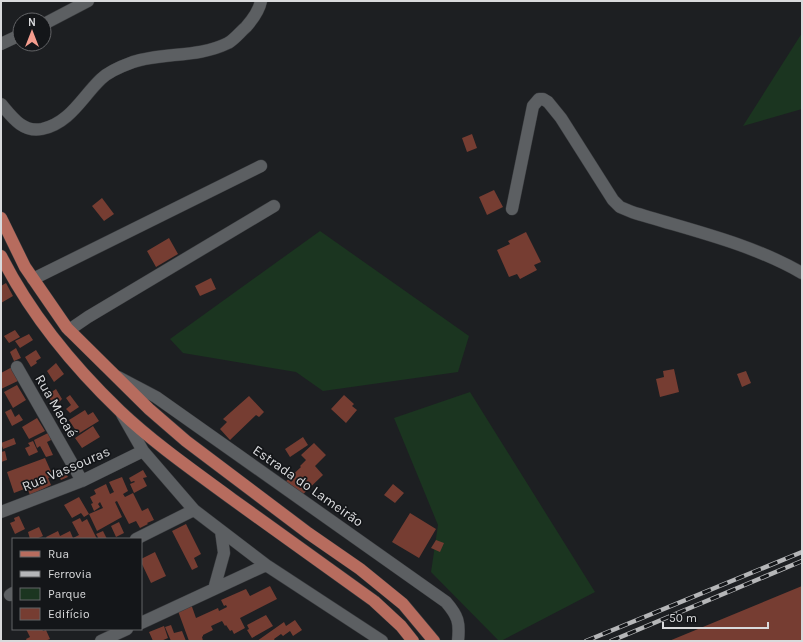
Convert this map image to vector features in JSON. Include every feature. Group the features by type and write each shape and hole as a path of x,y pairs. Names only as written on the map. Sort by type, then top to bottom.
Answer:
{"main road":[{"name":"Estrada do Lameirão","path":"1,218 25,268 69,330 114,375 149,409 186,441 308,533 366,574 403,604 434,641"},
{"path":"1,256 28,301 55,338 120,412 174,457 374,601 401,626 413,641"}],"street":[{"path":"52,20 88,1"},
{"path":"1,104 15,120 26,129 41,129 51,126 64,120 102,78 113,70 133,62 152,57 178,55 208,50 227,43 236,37 251,20 261,1"},
{"path":"1,44 12,39"},
{"path":"512,209 533,106 539,99 543,99 548,102 561,118 613,200 620,207 753,250 790,266 802,273"},
{"path":"33,279 261,166"},
{"path":"69,330 94,313 274,206"},
{"name":"Rua Macaé","path":"17,367 82,481"},
{"name":"Estrada do Lameirão","path":"114,375 156,397 446,602 458,618 460,627 458,641"},
{"path":"120,412 143,451 194,510 266,565 373,639"},
{"name":"Rua Vassouras","path":"1,512 82,481 143,451"},
{"path":"138,538 194,510"},
{"path":"214,589 224,553 221,531"},
{"path":"142,623 266,565"},
{"path":"101,641 125,630"}],"green space":[{"path":"802,33 802,109 743,126"},
{"path":"320,231 469,336 458,372 323,391 296,372 183,353 170,339"},
{"path":"470,392 595,592 501,641 499,641 431,572 438,525 394,418"}],"building":[{"path":"472,134 477,148 467,152 462,138"},
{"path":"494,190 503,207 487,215 479,197"},
{"path":"102,198 114,214 104,221 92,206"},
{"path":"526,232 541,262 534,265 537,270 520,279 517,274 509,277 497,250 510,244 508,241"},
{"path":"169,238 178,254 156,267 147,251"},
{"path":"211,278 216,289 200,296 195,286"},
{"path":"6,283 13,296 1,303 1,286"},
{"path":"15,330 20,337 9,343 4,336"},
{"path":"29,334 33,340 20,348 15,341"},
{"path":"16,348 21,358 14,361 10,352"},
{"path":"36,350 41,358 31,367 25,357"},
{"path":"56,363 64,374 54,382 47,371"},
{"path":"16,365 22,379 1,389 1,373"},
{"path":"674,369 679,392 660,397 656,379 664,377 663,371"},
{"path":"746,371 751,383 742,387 737,374"},
{"path":"43,374 46,380 39,384 36,379"},
{"path":"17,385 26,400 13,408 4,392"},
{"path":"56,389 62,399 55,406 47,395"},
{"path":"70,395 79,407 70,413 66,409 71,405 66,398"},
{"path":"344,395 354,404 352,406 357,410 346,423 331,409"},
{"path":"249,396 264,412 259,417 256,415 230,440 220,429 227,422 223,419"},
{"path":"11,409 15,417 19,414 23,420 12,426 5,412"},
{"path":"85,410 88,415 93,412 99,421 78,434 69,420"},
{"path":"37,418 45,431 29,439 22,427"},
{"path":"93,426 100,437 82,448 75,438"},
{"path":"48,433 51,440 47,442 53,455 46,457 40,446 37,448 34,440"},
{"path":"303,437 308,445 290,457 285,449"},
{"path":"14,438 16,444 3,449 1,443"},
{"path":"33,441 38,452 29,456 25,448 30,446 28,443"},
{"path":"314,443 326,455 315,466 323,475 296,501 281,486 301,467 300,466 306,460 301,455"},
{"path":"5,451 7,460 1,462 1,452"},
{"path":"45,458 53,476 48,478 51,485 30,495 27,488 14,493 7,472"},
{"path":"143,470 147,477 143,478 147,486 134,493 130,484 135,482 131,482 129,478"},
{"path":"65,472 68,477 61,480 58,475"},
{"path":"122,477 128,491 123,494 125,497 133,493 142,511 148,508 154,520 140,528 136,521 129,524 117,501 115,502 122,517 97,531 89,514 103,508 100,502 98,504 100,507 94,511 91,504 93,503 90,497 96,494 94,490 106,484 110,494 114,492 109,482"},
{"path":"393,484 404,493 395,503 384,495"},
{"path":"79,497 89,514 84,517 81,513 72,518 64,505"},
{"path":"410,513 436,529 419,558 392,542"},
{"path":"19,516 25,529 15,534 10,523 15,521 14,518"},
{"path":"80,518 82,522 87,519 96,538 73,538 79,535 72,522"},
{"path":"119,522 124,533 116,537 111,526"},
{"path":"186,524 201,554 194,558 198,567 192,570 172,531"},
{"path":"39,527 43,536 38,538 30,538 28,532"},
{"path":"58,531 60,536 70,531 73,538 46,537"},
{"path":"103,531 106,538 98,538 96,534"},
{"path":"436,540 444,543 440,552 431,548"},
{"path":"155,552 166,576 151,583 142,564 142,558"},
{"path":"270,586 277,599 240,618 245,628 234,634 232,630 230,631 222,621 211,626 213,630 203,635 203,641 189,641 178,611 191,604 196,618 218,608 219,611 227,607 226,605 224,606 221,600 246,589 250,596"},
{"path":"802,586 802,641 669,641"},
{"path":"266,615 273,626 252,638 247,630 249,629 247,625"},
{"path":"295,620 302,630 293,636 290,631 283,636 281,634 274,639 275,641 257,641 284,622 286,626"},
{"path":"171,625 174,633 182,631 186,641 171,641 165,627"},
{"path":"164,626 168,638 161,641 153,641 149,632"},
{"path":"26,630 46,630 50,639 45,641 27,641 26,639 30,637"}],"railway":[{"path":"586,641 802,552"},
{"path":"611,641 802,561"}]}
